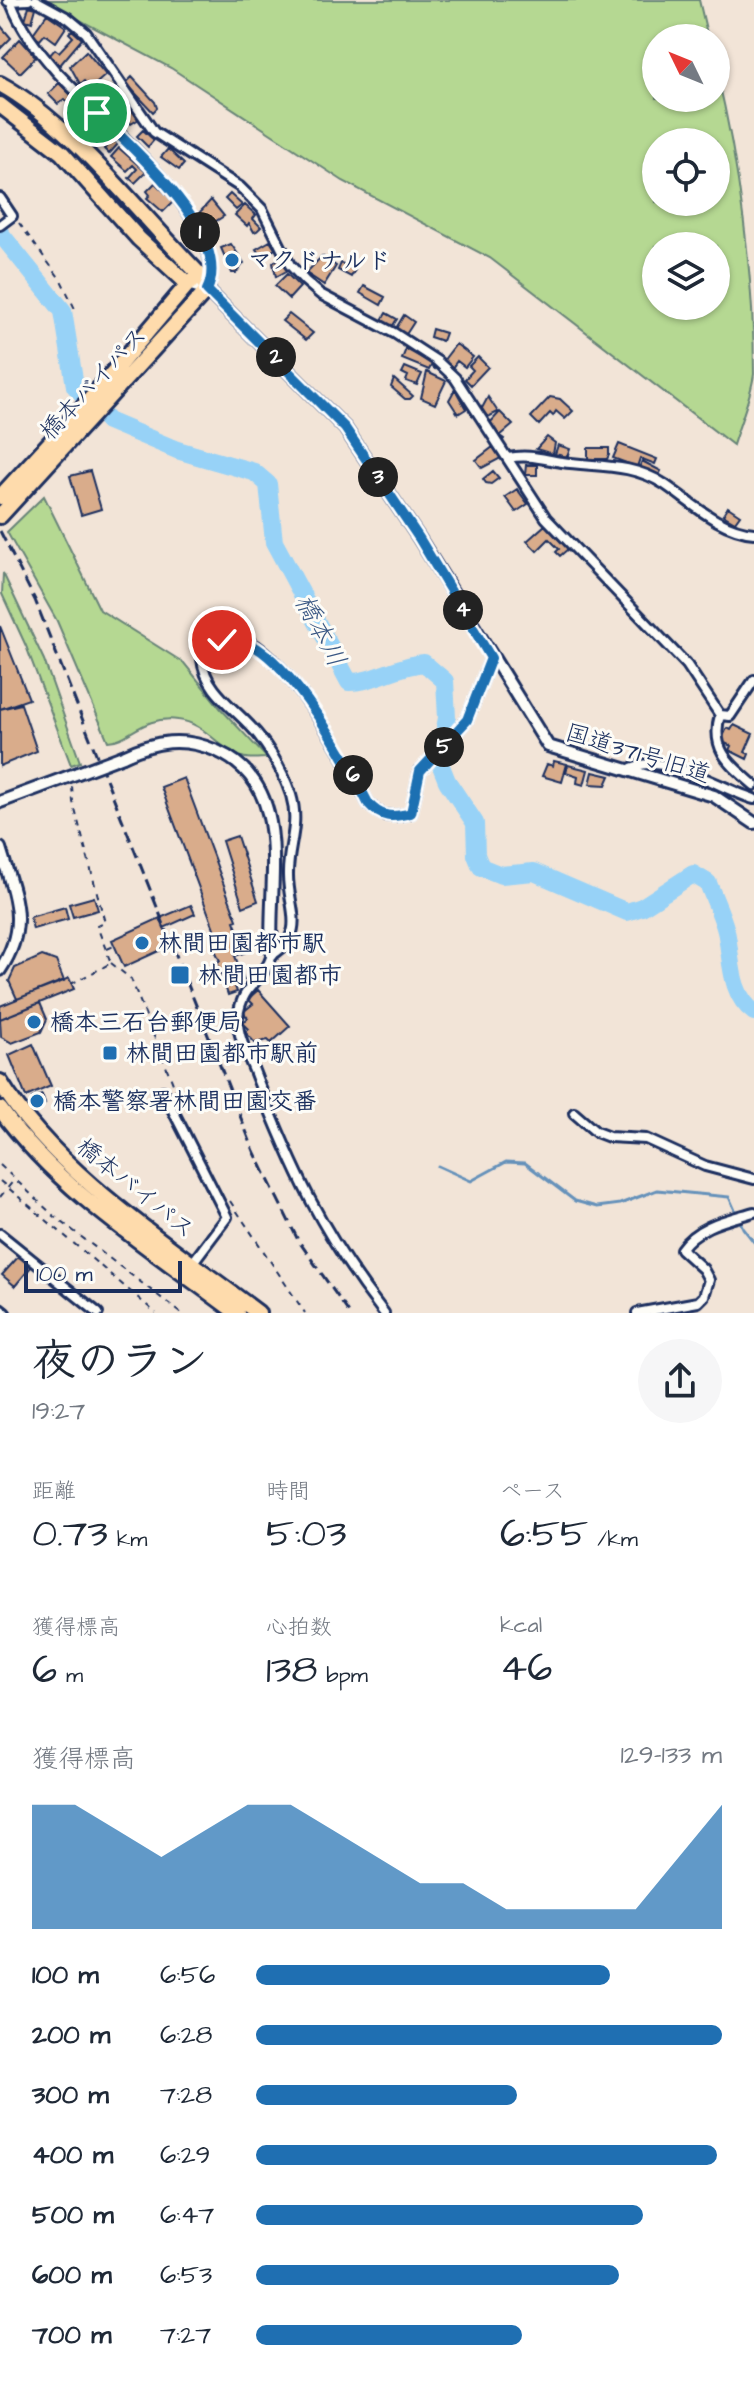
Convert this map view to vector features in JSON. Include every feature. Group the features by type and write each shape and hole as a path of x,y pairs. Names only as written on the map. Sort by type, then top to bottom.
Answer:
{"highway":[{"path":"0,84 15,92 72,141 199,283"},
{"path":"0,105 62,153 139,239 199,283"},
{"name":"橋本バイパス","path":"0,516 36,467 163,315 199,283"},
{"name":"橋本バイパス","path":"0,497 36,467 175,326 199,283"},
{"name":"橋本バイパス","path":"0,1082 20,1111 67,1161 237,1313"},
{"name":"橋本バイパス","path":"0,1109 29,1146 81,1195 258,1313"}],"street":[{"path":"28,0 9,2 27,36 187,209 208,252 212,270 199,283"},
{"path":"35,0 68,18 86,33 154,132 240,187 262,209 290,265 305,281 320,294 394,333 446,369 546,518 687,665 720,715 715,735 718,748 727,762 754,785"},
{"path":"0,198 12,216 1,224"},
{"name":"国道371号旧道","path":"199,283 345,428 419,538 548,746 714,796 754,823"},
{"path":"508,458 529,454 559,462 619,466 662,482 695,509 744,532 754,533"},
{"path":"272,955 287,946 293,930 288,873 295,819 291,795 258,734 208,682 202,659 222,640 234,637 251,643 302,693 321,718 376,813 393,818 411,813 420,771 467,720 491,658"},
{"path":"720,715 730,716 738,708 754,680"},
{"path":"0,802 159,742 188,742 232,759 258,782 269,808 272,832 272,955 268,967 242,994 237,1022 287,1155 322,1226 384,1313"},
{"path":"628,770 637,764 678,769 754,799"},
{"path":"0,848 19,922 10,954 0,970"},
{"path":"163,1091 227,1217 188,1268"},
{"path":"574,1113 596,1132 609,1137 646,1139 705,1166 754,1179"},
{"path":"637,1313 652,1308 689,1306 704,1296 709,1280 703,1269 681,1249 689,1237 750,1213"},
{"path":"0,1234 98,1313"},
{"path":"0,1309 5,1313"}],"path":[{"path":"12,216 61,280 76,311"},
{"path":"75,774 73,802 105,923 97,926 111,963 131,979 183,1110"},
{"path":"106,950 114,946"},
{"path":"71,984 111,963"},
{"path":"0,1165 54,1216 181,1313"},
{"path":"0,1197 15,1179"},
{"path":"0,1181 156,1313"},
{"path":"229,1198 305,1313"}],"green space":[{"path":"42,0 699,0 705,24 642,24 642,112 725,112 729,128 642,128 642,216 730,216 730,134 744,220 754,374 733,445 490,258 343,181 171,68"},
{"path":"44,496 100,610 184,663 221,709 267,758 234,754 197,726 178,720 155,721 108,741 57,621 7,532"},
{"path":"3,573 44,660 80,762 71,765 26,646 2,594"}],"building":[{"path":"29,6 36,8 32,22 25,20"},
{"path":"47,14 66,27 56,42 45,34 40,40 32,35"},
{"path":"0,25 11,38 0,49"},
{"path":"72,30 82,39 60,65 49,56 55,49 59,52 73,37 69,33"},
{"path":"20,39 36,57 20,73 3,57"},
{"path":"86,51 106,75 91,88 84,81 80,84 70,66"},
{"path":"132,77 155,102 157,108 153,112 126,83"},
{"path":"59,83 86,110 81,115 64,99 58,104 48,94"},
{"path":"87,88 107,104 102,110 83,92"},
{"path":"130,105 139,119 131,124 122,110"},
{"path":"143,130 154,140 148,147 137,136"},
{"path":"113,139 118,144 109,154 104,149"},
{"path":"119,148 146,172 135,183 129,178 137,169 133,165 127,171 111,157"},
{"path":"168,149 184,164 179,170 161,157"},
{"path":"155,183 174,201 163,212 147,198 150,195 147,191"},
{"path":"230,194 242,205 236,210 225,199"},
{"path":"211,200 224,216 213,223 216,226 211,231 199,213"},
{"path":"245,205 256,215 253,219 261,227 257,231 254,232 249,223 247,226 235,215"},
{"path":"270,241 275,249 262,258 256,249"},
{"path":"231,244 244,263 236,273 232,273 221,248"},
{"path":"322,256 336,266 324,285 306,273"},
{"path":"280,258 287,271 276,277 273,263"},
{"path":"341,263 355,270 351,277 338,270"},
{"path":"287,274 300,287 289,299 275,286"},
{"path":"364,286 385,297 381,305 360,293"},
{"path":"386,313 397,319 392,327 381,322"},
{"path":"289,314 313,333 306,340 282,321"},
{"path":"404,315 414,322 405,336 395,330"},
{"path":"432,329 445,333 442,341 430,337"},
{"path":"456,344 473,357 465,367 457,361 452,368 443,361"},
{"path":"406,349 437,366 435,369 431,366 429,370 402,359"},
{"path":"478,357 488,367 471,385 465,379 473,370 469,366"},
{"path":"405,367 422,374 417,385 406,381 408,376 402,373"},
{"path":"427,372 446,381 435,404 421,398"},
{"path":"394,379 413,396 410,399 405,399 391,387"},
{"path":"455,389 466,409 458,414 449,400"},
{"path":"488,397 498,412 488,417 481,410"},
{"path":"550,397 560,399 573,411 565,419 556,411 553,416 550,413 539,425 531,417"},
{"path":"500,412 513,425 500,436 504,439 501,443 496,439 499,436 488,425"},
{"path":"547,437 555,443 553,454 536,449"},
{"path":"619,444 657,459 655,464 640,458 637,467 613,458"},
{"path":"558,445 570,449 567,457 555,454"},
{"path":"493,447 501,458 482,468 476,460"},
{"path":"588,448 609,448 609,455 607,459 588,459"},
{"path":"642,461 661,471 658,477 639,468"},
{"path":"526,465 537,465 537,475 525,475"},
{"path":"90,471 101,509 81,515 70,476"},
{"path":"493,471 499,478 491,484 486,483 483,479"},
{"path":"517,489 528,504 516,512 505,497"},
{"path":"728,507 740,515 735,522 723,515"},
{"path":"545,525 568,549 560,556 556,552 559,549 549,539 537,551 527,541"},
{"path":"0,626 29,699 0,709"},
{"path":"21,704 37,751 0,766 0,709"},
{"path":"734,725 753,734 745,752 749,754 747,759 729,750 731,746 721,741 727,728 731,730"},
{"path":"554,761 567,764 562,782 542,776 547,764 553,766"},
{"path":"568,765 588,770 584,785 577,783 578,776 566,772"},
{"path":"593,772 610,776 606,785 590,784"},
{"path":"184,778 246,952 235,956 244,980 234,984 237,992 228,995 215,950 221,947 161,787"},
{"path":"237,836 258,901 243,907 222,841"},
{"path":"94,897 98,910 73,917 69,904"},
{"path":"191,905 195,914 164,928 160,918"},
{"path":"65,907 68,919 33,929 30,917"},
{"name":"林間田園都市駅","path":"160,918 172,945 124,967 112,940"},
{"path":"42,956 56,961 64,981 17,999 9,981 15,968"},
{"path":"69,978 74,989 0,1019 0,1006"},
{"path":"258,990 290,1026 271,1043 268,1040 255,1043 245,1032 249,1029 243,1023 248,1018 243,1012 253,1004 248,999"},
{"path":"40,1003 47,1019 41,1032 12,1043 1,1037 0,1019"},
{"path":"33,1044 51,1086 26,1097 9,1055"},
{"path":"42,1095 45,1104 35,1107 32,1098"},
{"path":"19,1256 31,1267 15,1286 2,1275"}],"waterway":[{"name":"橋本川","path":"0,233 63,311 75,386 108,421 177,450 254,472 268,484 274,542 349,682 424,663 445,681 447,718 439,761 447,781 475,823 476,855 481,867 501,875 534,872 627,912 642,907 693,874 708,883 726,931 736,986 740,996 754,1012"},
{"path":"438,1166 471,1181 506,1162 525,1163 575,1201 597,1207 620,1204 657,1190 729,1197 743,1228 754,1242"}],"railway":[{"path":"0,531 35,600 254,1151 298,1240 349,1313"}],"place":[{"name":"マクドナルド","path":"232,260"},
{"name":"林間田園都市駅","path":"142,943"},
{"name":"林間田園都市","path":"180,975"},
{"name":"橋本三石台郵便局","path":"34,1022"},
{"name":"林間田園都市駅前","path":"110,1053"},
{"name":"橋本警察署林間田園交番","path":"37,1101"}],"route":[{"path":"97,113 187,209 208,252 212,270 207,290 345,428 419,538 491,658 467,720 420,771 411,813 393,818 376,813 368,803 321,718 282,672 251,643 234,637 222,640"}]}
